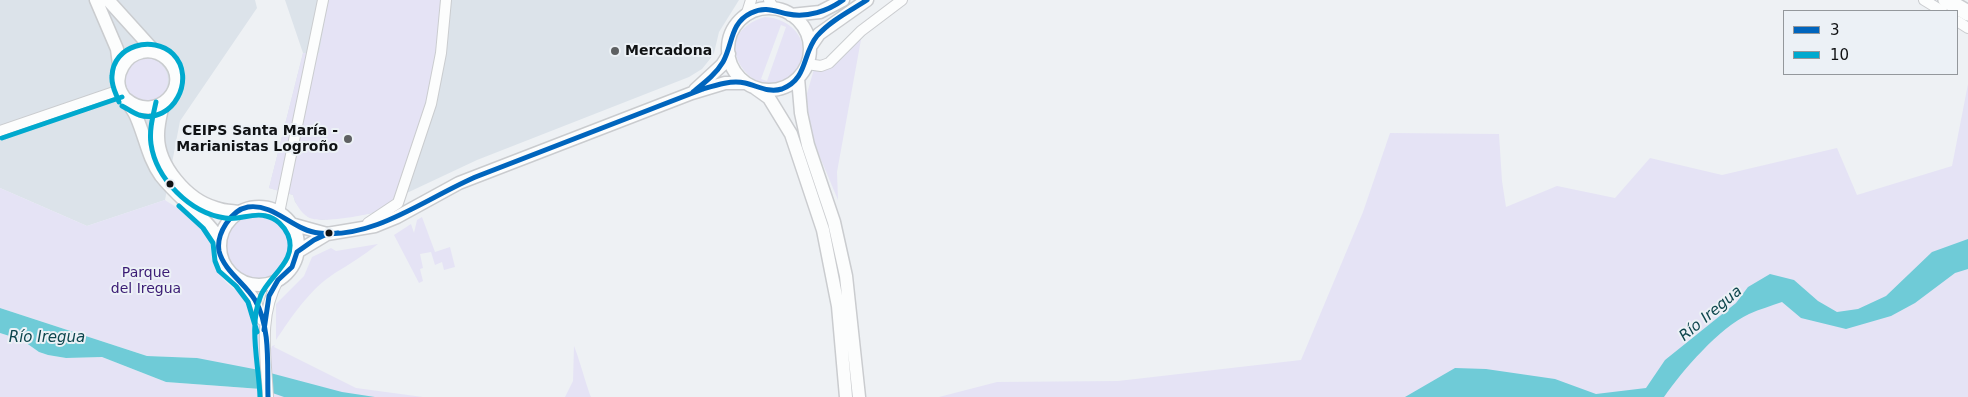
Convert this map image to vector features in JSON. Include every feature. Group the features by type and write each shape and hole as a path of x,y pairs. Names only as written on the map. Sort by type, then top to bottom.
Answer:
{"highway":[{"path":"1946,0 1968,13"},
{"path":"1955,0 1968,9"}],"main road":[{"path":"96,0 117,49 123,94 136,117 151,159 177,195 209,223 220,240"},
{"path":"108,0 155,52 168,60 175,72 176,79 172,93 163,104 158,134 160,151 166,166 178,182 199,200 215,208 239,212 259,207 279,213 291,224 297,238 297,252 292,267 278,280 260,285 242,281 226,268 221,254 220,240 226,224 239,212"},
{"path":"791,15 820,12 843,0"},
{"path":"291,224 327,234 354,231 396,217 459,183 692,93 726,83 774,90 791,84 798,78 807,64 810,47 819,34 867,0"},
{"path":"810,47 806,32 791,15 772,4 746,16 731,34 729,54 732,67 750,85 769,98 780,113 791,134 823,230 838,306 846,397"},
{"path":"120,72 126,61 136,53 155,52"},
{"path":"692,93 722,65 729,54"},
{"path":"798,78 801,113 808,144 834,222 846,276 859,397"},
{"path":"123,94 132,104 148,108 163,104"},
{"path":"297,252 327,234"}],"street":[{"path":"279,213 323,0"},
{"path":"354,231 398,204 431,104 441,53 446,0"},
{"path":"746,16 751,0"},
{"path":"807,64 821,66 829,63 861,31 902,0"},
{"path":"1924,0 1940,10"},
{"path":"0,131 123,94"},
{"path":"268,397 264,328 266,304 278,280"},
{"path":"242,281 255,299 264,328"}],"shaded area":[{"path":"0,0 255,0 257,8 180,121 165,200 87,226 0,188"},
{"path":"285,0 440,0 441,5 443,0 739,0 719,32 714,53 702,69 689,77 477,160 394,199 383,209 374,213 322,220 308,217 295,202 293,195 269,188 303,53"}],"green space":[{"name":"CEIPS Santa María - Marianistas Logroño","path":"328,0 440,0 442,13 428,96 394,199 375,212 321,220 305,215 299,208 293,195 269,188 303,53 319,53"},
{"path":"765,17 783,21 796,32 801,39 803,47 802,56 799,65 786,80 771,85 756,80 744,70 737,56 736,41 745,27","holes":["781,25 786,27 767,81 761,79"]},
{"path":"862,34 837,172 838,200 814,143 806,97 816,62 830,61"},
{"path":"150,58 162,64 167,71 167,89 162,96 155,101 142,102 134,99 127,92 124,76 127,68 134,61"},
{"path":"1968,84 1968,397 939,397 997,382 1118,381 1301,360 1363,212 1390,133 1499,134 1506,207 1557,186 1615,198 1650,158 1722,175 1837,148 1857,195 1952,166"},
{"name":"Parque del Iregua","path":"0,188 87,226 165,200 190,216 205,232 219,274 247,299 255,313 258,324 267,323 270,352 272,346 275,345 274,347 356,388 423,397 0,397 0,333 22,340 39,352 48,355 66,358 102,357 166,382 260,389 197,358 147,356 0,308"},
{"path":"258,213 271,216 281,223 288,233 291,246 288,259 281,269 271,276 258,279 245,276 235,269 228,259 225,246 228,233 235,223 245,216"},
{"path":"422,217 435,252 450,247 455,267 444,270 442,262 435,265 431,252 420,254 423,268 420,269 423,281 419,283 394,235 411,224 414,233 417,220"},
{"path":"378,244 317,287 295,312 276,340 276,304 304,276 312,257 331,248 336,251"},
{"path":"574,346 591,397 565,397 573,381"}],"water":[{"path":"1968,239 1968,269 1955,273 1915,303 1891,316 1846,329 1801,318 1782,302 1749,314 1738,320 1714,339 1691,363 1664,397 1405,397 1455,368 1486,369 1555,379 1596,394 1646,388 1665,360 1736,303 1748,287 1770,274 1794,280 1818,301 1837,312 1858,309 1886,296 1932,252"},
{"name":"Río Iregua","path":"0,308 147,356 197,358 259,370 342,392 375,397 284,397 261,389 166,382 102,357 66,358 48,355 39,352 22,340 0,333"}],"transit line":[{"name":"3","path":"693,92 723,62 733,34 744,17 765,9 795,15 810,14 824,10 843,0"},
{"name":"3","path":"268,397 266,335 260,311 251,294 225,265 219,251 222,230 231,218 242,209 248,207 267,209 301,228 319,233 340,233 360,230 401,215 478,176 703,89 734,82 745,83 768,90 782,89 790,85 801,73 812,43 817,36 834,21 867,0"},
{"name":"10","path":"119,102 113,86 112,76 114,65 126,50 145,44 165,48 173,54 180,64 183,75 178,97 171,106 162,113 151,116 139,115 122,106"},
{"name":"10","path":"2,138 122,97"},
{"name":"10","path":"156,102 151,128 151,144 154,157 167,181 177,192 188,202 212,215 230,219 256,215 270,217 279,223 288,235 290,244 286,260 265,288 257,307 255,345 260,397"},
{"name":"10","path":"179,206 203,228 213,243 215,261 219,271 236,286 248,302 257,332"},
{"name":"3","path":"264,330 269,296 278,280 292,267 297,252 314,240 327,234 338,233"}],"place":[{"name":"Mercadona","path":"615,51"},
{"name":"CEIPS Santa María - Marianistas Logroño","path":"348,139"}]}
